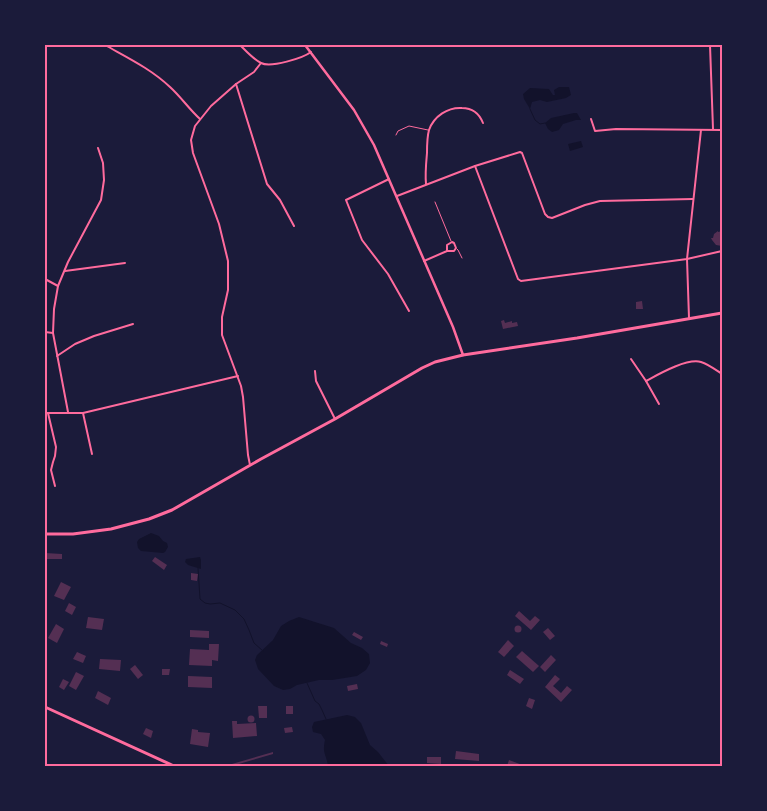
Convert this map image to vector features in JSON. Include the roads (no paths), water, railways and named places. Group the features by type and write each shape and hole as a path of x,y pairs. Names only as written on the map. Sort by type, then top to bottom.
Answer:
{"main road":[{"path":"45,534 72,534 124,526 172,510 336,419 422,368 436,362 463,355 722,313"},
{"path":"45,707 174,766"}],"street":[{"path":"105,45 158,76 200,119"},
{"path":"240,45 252,57 261,63 270,65 306,56 311,52"},
{"path":"305,45 354,110 374,145 453,327 463,355"},
{"path":"710,45 713,129"},
{"path":"250,466 243,397 238,376 224,342 222,326 228,290 228,261 219,224 192,148 191,140 193,131 200,119 211,106 236,84 254,72 261,63"},
{"path":"236,84 267,184 280,200 294,226"},
{"path":"426,184 429,130 442,112 462,108 476,112 483,123"},
{"path":"591,119 595,132 616,129 722,130"},
{"path":"689,318 686,258 701,130"},
{"path":"68,412 56,356 53,333 54,309 58,286 68,262 101,200 104,180 103,163 98,148"},
{"path":"396,196 475,166 520,152 545,214 548,217 552,218 600,201 693,199"},
{"path":"475,166 520,281 686,258 722,251"},
{"path":"389,179 346,200 362,240 388,274 409,311"},
{"path":"424,261 447,251 454,251 456,248 454,243 452,242 448,245 447,251"},
{"path":"65,271 124,263"},
{"path":"45,279 58,286"},
{"path":"56,356 75,344 94,336 133,324"},
{"path":"45,332 53,333"},
{"path":"631,359 659,404"},
{"path":"646,381 670,368 694,362 702,362 722,374"},
{"path":"315,371 316,381 336,419"},
{"path":"54,486 51,470 56,456 56,447 47,413 68,412 83,414 238,376"},
{"path":"83,414 92,454"}],"lane":[{"path":"396,135 398,131 409,126 429,130"},
{"path":"435,202 452,242"},
{"path":"456,248 462,258"}],"waterway":[{"path":"530,109 535,120 540,124 545,123"},
{"path":"198,568 200,599 205,603 220,603 235,610 244,619 254,643 263,651"},
{"path":"307,683 326,719"}]}
